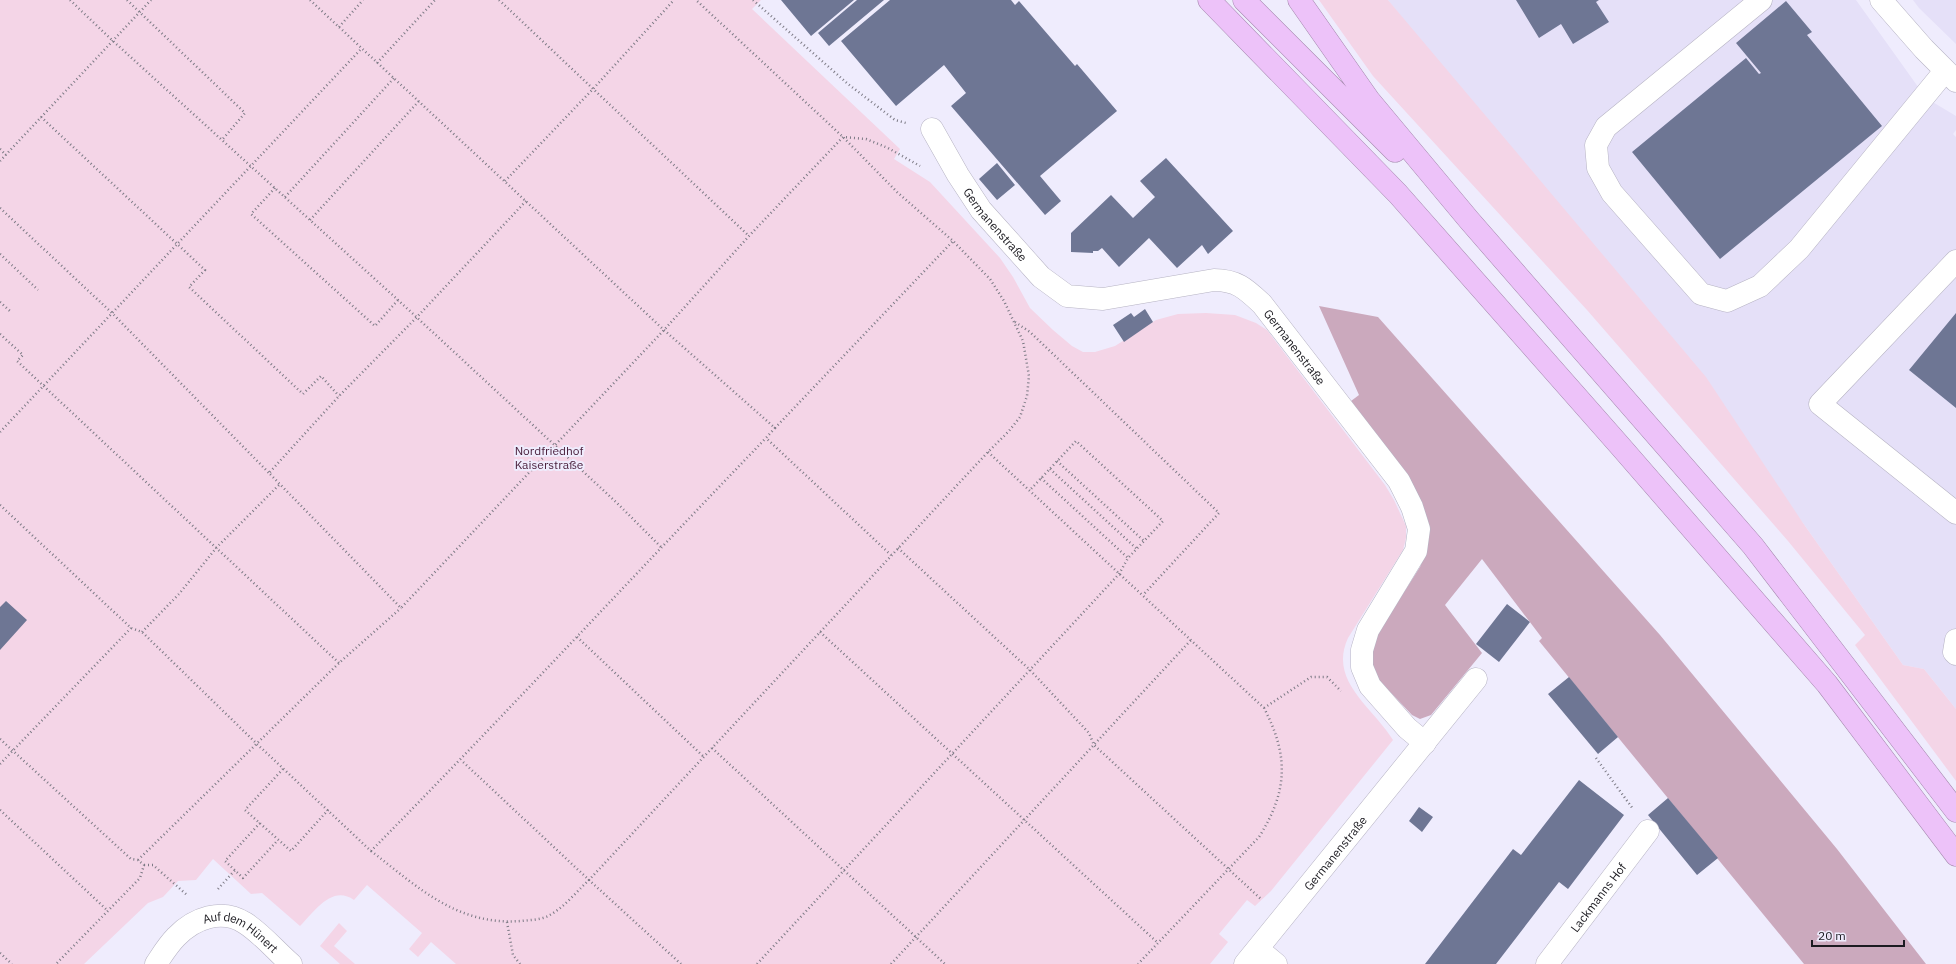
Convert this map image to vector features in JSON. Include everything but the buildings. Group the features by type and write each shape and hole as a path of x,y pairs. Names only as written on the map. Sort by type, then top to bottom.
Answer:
{"highway":[{"path":"1209,0 1398,194 1631,459 1827,684 1956,855"},
{"path":"1244,0 1367,124 1469,220"},
{"path":"1299,0 1369,100 1469,220 1753,546 1956,811"}],"street":[{"path":"1761,0 1606,127 1596,145 1598,168 1612,193 1701,294 1727,301 1760,286 1799,249 1951,76 1881,0"},
{"name":"Germanenstraße","path":"932,129 958,175 982,210 1041,277 1067,296 1103,298 1214,280 1225,280 1243,287 1262,304 1399,482 1412,507 1419,529 1416,551 1368,630 1362,650 1362,667 1370,686 1407,728 1425,743"},
{"path":"1956,261 1820,404 1956,513"},
{"path":"1956,640 1954,652 1956,654"},
{"name":"Germanenstraße","path":"1251,956 1476,679"},
{"name":"Lackmanns Hof","path":"1547,964 1648,831"},
{"name":"Auf dem Hünert","path":"156,964 176,936 198,920 213,915 231,917 245,923 290,964"},
{"path":"1251,956 1276,964"}],"path":[{"path":"70,0 113,41 398,300 661,547"},
{"path":"127,0 245,113 222,140"},
{"path":"0,161 151,0"},
{"path":"310,0 664,330 774,428"},
{"path":"339,27 363,0"},
{"path":"378,63 435,0"},
{"path":"499,0 750,236"},
{"path":"505,181 674,0"},
{"path":"0,505 131,628 142,632 283,769 372,851 431,897 456,911 507,922 533,920 547,917 560,908 589,880 891,555 1009,431 1020,417 1027,396 1029,376 1023,341 1015,322 990,280 954,241 897,192 843,137 696,0"},
{"path":"753,0 848,84 895,120 932,129"},
{"path":"0,432 362,48"},
{"path":"285,197 394,78"},
{"path":"310,220 419,101"},
{"path":"41,117 205,270 189,286 303,394 321,376 338,396"},
{"path":"843,137 866,139 888,148 928,170 958,175"},
{"path":"138,860 339,663 401,608 664,330 843,137"},
{"path":"0,149 6,155"},
{"path":"275,188 251,214 257,220 374,326 398,300"},
{"path":"269,473 338,396 416,318 526,201"},
{"path":"0,208 112,313 401,608"},
{"path":"372,851 461,760 774,428 954,241"},
{"path":"0,254 38,290"},
{"path":"0,302 10,311"},
{"path":"1015,322 1030,332 1219,513 1142,595"},
{"path":"0,334 23,355 17,361 339,663"},
{"path":"766,438 891,555"},
{"path":"757,964 1119,574 1128,558 1163,521 1076,440 1030,490"},
{"path":"988,452 1264,708 1274,727 1280,749 1282,788 1269,821 1259,837 1229,870 1138,964"},
{"path":"1057,461 1144,541"},
{"path":"1050,469 1137,549"},
{"path":"1041,478 1128,558"},
{"path":"142,632 179,594 217,547 280,484"},
{"path":"898,548 1030,670 1089,733 1094,745 1229,870 1283,917"},
{"path":"0,764 131,628"},
{"path":"820,632 1158,943"},
{"path":"576,637 704,757"},
{"path":"891,964 1191,640"},
{"path":"1264,708 1311,677 1327,677 1352,701 1370,686"},
{"path":"0,739 131,859 138,860 144,865 152,865 187,896 195,897"},
{"path":"712,748 945,964"},
{"path":"1596,758 1648,831"},
{"path":"461,760 681,964"},
{"path":"283,769 245,810 260,824 291,851 329,810"},
{"path":"0,810 107,910"},
{"path":"260,824 225,861 243,878 278,840"},
{"path":"56,964 107,910 140,878 144,865"},
{"path":"507,922 513,955 520,964"},
{"path":"0,953 12,964"}],"shaded area":[{"path":"1388,0 1856,0 1926,98 1956,116 1956,130 1953,134 1956,137 1956,709 1924,669 1903,665 1803,523"},
{"path":"1913,0 1956,0 1956,44 1919,8"},
{"path":"1319,306 1378,317 1660,635 1837,849 1926,964 1804,964 1539,641 1542,638 1482,559 1445,605 1482,653 1431,715 1420,719 1412,715 1375,676 1370,666 1373,641 1420,567 1424,557 1429,528 1422,502 1351,401 1359,395"}],"green space":[{"name":"Nordfriedhof Kaiserstraße","path":"0,0 761,0 752,9 900,149 894,159 930,182 1000,258 1013,277 1030,308 1072,346 1083,352 1095,352 1115,346 1156,320 1178,314 1206,313 1235,315 1256,323 1267,330 1385,485 1406,526 1406,538 1403,550 1348,638 1343,653 1344,667 1348,680 1365,705 1385,728 1393,740 1271,891 1255,906 1247,900 1219,934 1228,942 1210,964 456,964 431,942 418,957 409,949 422,933 367,885 354,900 346,896 338,895 324,902 317,907 300,926 262,893 251,894 213,859 196,880 178,881 163,897 148,903 84,964 0,964"},
{"path":"1319,0 1388,0 1706,377 1803,523 1903,665 1924,669 1956,709 1956,781 1855,645 1865,635 1788,541 1587,310 1373,76"},
{"path":"339,923 347,931 334,946 355,964 340,964 320,946"}]}
